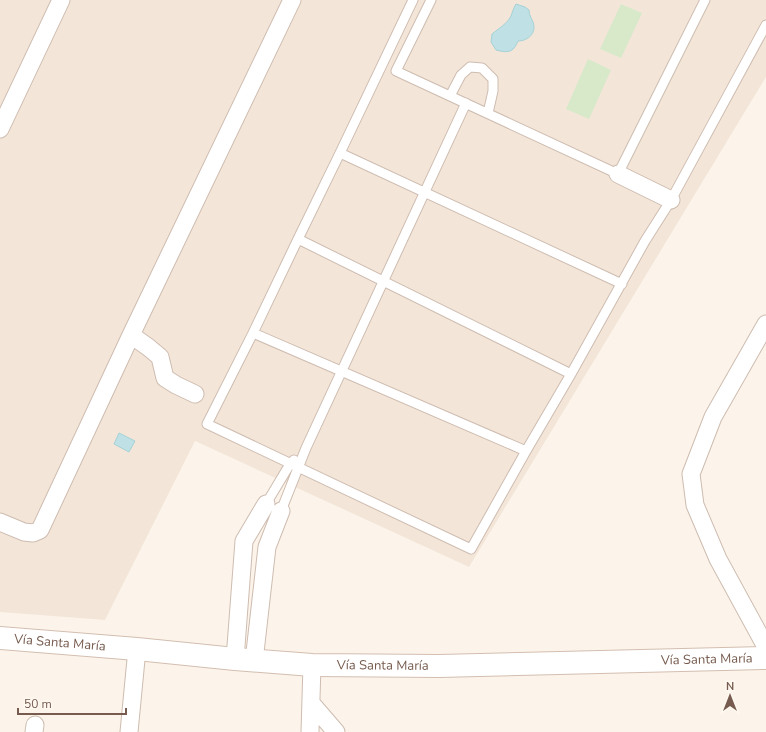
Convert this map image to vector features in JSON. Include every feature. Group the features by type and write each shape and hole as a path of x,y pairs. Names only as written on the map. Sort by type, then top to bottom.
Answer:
{"main road":[{"name":"Vía Santa María","path":"0,638 137,648 244,660 312,665 430,667 766,658"}],"street":[{"path":"0,129 61,0"},
{"path":"0,522 24,532 33,533 40,530 131,335 292,0"},
{"path":"618,174 671,200"},
{"path":"766,324 713,417 691,474 695,505 718,559 766,646"},
{"path":"131,335 160,357 165,378 196,394"},
{"path":"244,660 244,541 257,519 274,507"},
{"path":"244,660 266,547 274,527 274,507"},
{"path":"257,519 274,527"},
{"path":"244,541 266,547"},
{"path":"129,732 137,648"},
{"path":"310,732 312,665"},
{"path":"311,703 336,732"}],"lane":[{"path":"413,0 253,333 206,424 471,549 645,241 671,200 766,25"},
{"path":"431,0 396,71 618,174 705,0"},
{"path":"450,96 461,75 470,67 482,68 493,79 493,91 488,113"},
{"path":"274,507 294,466 306,448 466,103"},
{"path":"340,153 622,284"},
{"path":"298,239 571,374"},
{"path":"253,333 526,451"},
{"path":"274,507 294,466"}],"shaded area":[{"path":"0,0 766,0 766,77 469,567 195,441 105,620 0,612"}],"green space":[{"path":"621,4 642,13 621,58 600,49"},
{"path":"588,59 611,70 589,119 566,109"}],"water":[{"path":"516,4 529,10 534,26 533,33 525,40 518,41 514,48 510,51 504,52 496,50 491,42 492,34 508,21"},
{"path":"119,433 135,441 129,452 114,444"}]}
